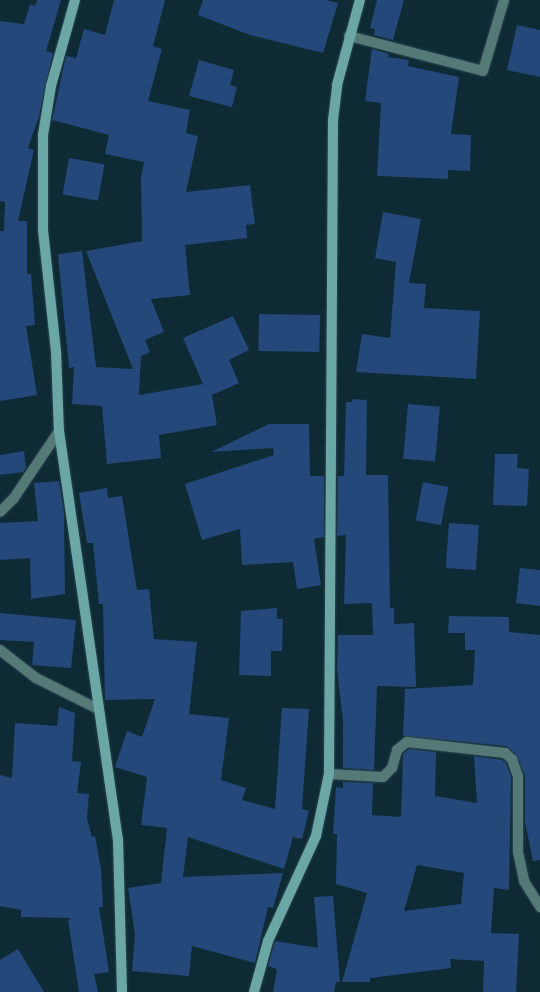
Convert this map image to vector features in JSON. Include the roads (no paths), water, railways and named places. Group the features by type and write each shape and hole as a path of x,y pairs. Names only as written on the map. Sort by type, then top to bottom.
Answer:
{"street":[{"path":"75,0 51,86 44,135 42,180 43,230 56,351 59,431 118,839 122,992"},
{"path":"254,992 268,941 316,836 329,774 333,120 337,85 360,0"},
{"path":"349,36 483,71 504,0"},
{"path":"0,512 14,498 59,431"},
{"path":"0,650 36,678 98,709"},
{"path":"329,774 383,777 392,768 396,750 407,742 505,753 516,766 518,776 518,852 524,881 540,907"}]}
